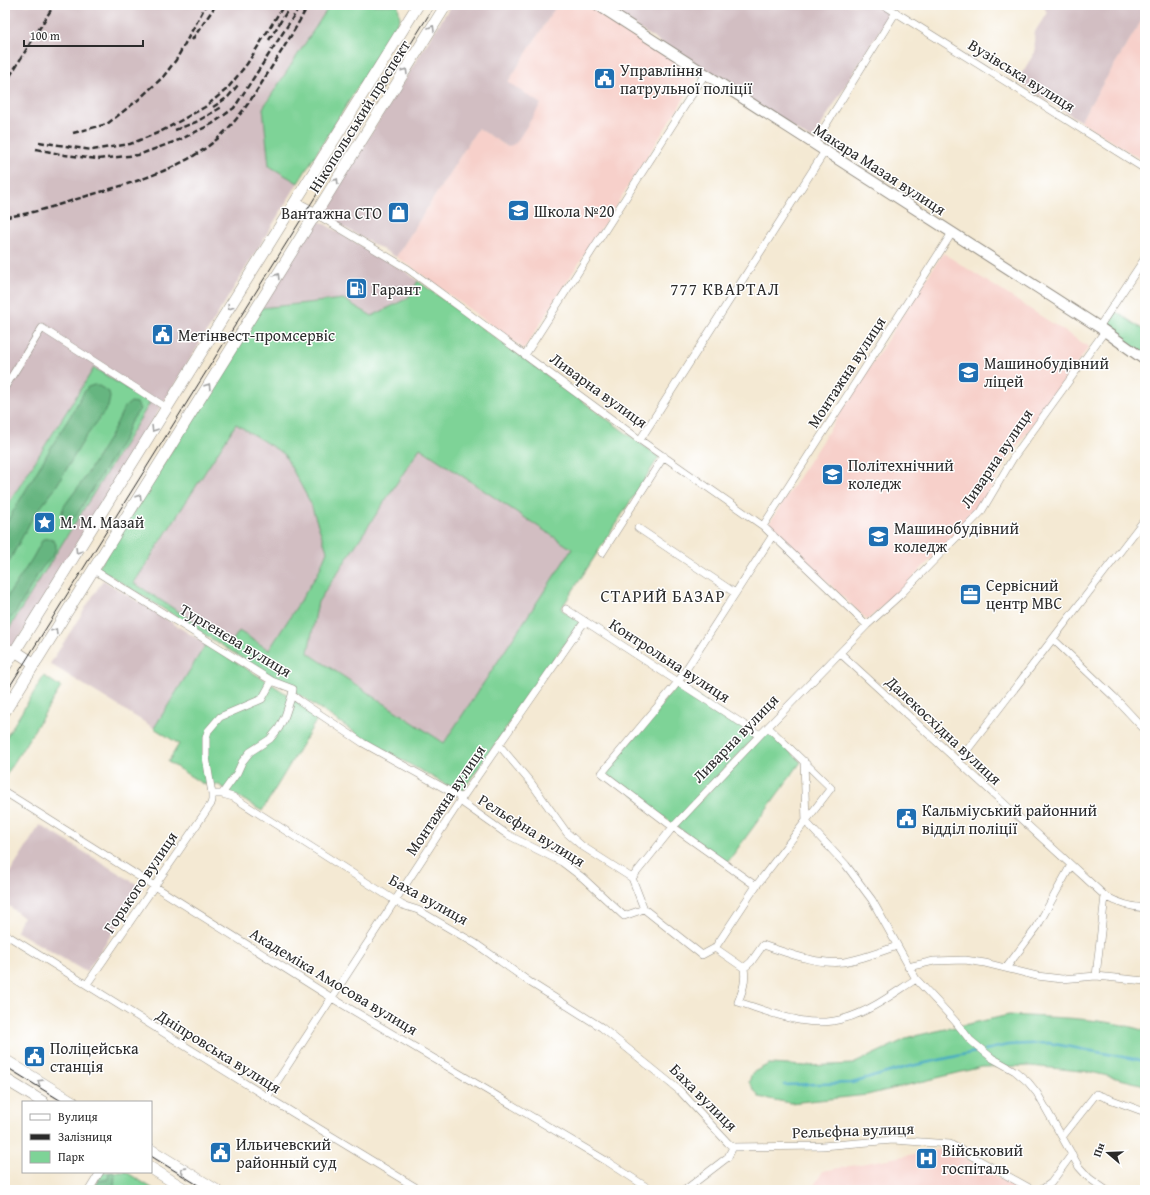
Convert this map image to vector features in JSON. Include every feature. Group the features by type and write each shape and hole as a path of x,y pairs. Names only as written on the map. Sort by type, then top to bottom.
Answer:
{"main road":[{"name":"Нікопольський проспект","path":"5,667 418,5"},
{"name":"Нікопольський проспект","path":"5,711 446,5"},
{"name":"Макара Мазая вулиця","path":"598,5 1102,329 1145,360"},
{"name":"Ливарна вулиця","path":"295,203 316,214"},
{"path":"15,651 35,664"},
{"path":"5,1060 71,1101"},
{"path":"5,1079 41,1101"},
{"path":"152,1151 216,1190"},
{"path":"152,1169 186,1190"}],"street":[{"name":"Вузівська вулиця","path":"884,5 1145,169"},
{"path":"814,144 896,12"},
{"path":"525,355 705,74"},
{"path":"640,440 825,152"},
{"name":"Ливарна вулиця","path":"316,214 408,269 640,440 763,526 867,625"},
{"name":"Монтажна вулиця","path":"763,526 952,233"},
{"name":"Ливарна вулиця","path":"632,878 673,827 760,735 867,625 901,594 981,512 1013,458 1102,329 1145,258"},
{"path":"5,387 42,328 167,408"},
{"path":"602,553 664,456"},
{"path":"958,762 1145,519"},
{"path":"638,528 736,593"},
{"path":"756,886 673,827 602,773 678,682 773,535"},
{"name":"Тургенєва вулиця","path":"94,570 272,681 293,690 292,695 300,702 363,742 461,799"},
{"name":"Контрольна вулиця","path":"566,609 760,735"},
{"name":"Монтажна вулиця","path":"268,1098 461,799 585,621"},
{"path":"1052,639 1114,697 1145,730"},
{"path":"5,645 15,651"},
{"name":"Далекосхідна вулиця","path":"840,653 1106,896 1119,903 1135,908 1145,908"},
{"path":"212,794 206,757 206,738 208,730 220,717 262,699 272,681"},
{"path":"222,794 250,752 270,739 279,728 292,695"},
{"path":"632,878 644,909 702,955 715,948 756,886 832,788 768,727"},
{"name":"Рельєфна вулиця","path":"499,745 532,784 567,833 582,846 632,878"},
{"path":"804,761 806,822 846,865 872,900 916,979 970,1040 992,1058 1028,1082 1037,1093 1084,1173 1106,1190"},
{"name":"Академіка Амосова вулиця","path":"5,792 332,998 608,1162 651,1190"},
{"name":"Баха вулиця","path":"212,794 228,794 406,907 418,910 476,944 530,983 601,1027 680,1090 733,1147"},
{"name":"Горького вулиця","path":"87,984 211,804 212,794"},
{"name":"Рельєфна вулиця","path":"461,799 508,835 562,862 583,878 624,916 644,909"},
{"path":"1006,968 1038,927 1071,865"},
{"path":"1096,976 1106,896"},
{"name":"Дніпровська вулиця","path":"5,934 268,1098 420,1190"},
{"path":"744,968 752,962 763,945 802,957 843,962 863,958 898,946"},
{"path":"715,948 744,968 746,977 738,1002 787,1018 809,1022 828,1022 846,1018 867,1009 916,979"},
{"path":"908,966 934,961 965,960 985,963 1037,976 1062,978 1096,976 1145,981"},
{"path":"1062,1137 1096,1094 1145,1112"},
{"name":"Рельєфна вулиця","path":"733,1147 822,1146 893,1140 950,1144 1034,1190"},
{"path":"686,1190 728,1157 733,1147"},
{"path":"1041,1190 1051,1183 1072,1154"},
{"path":"89,1190 99,1173"}],"shaded area":[{"path":"5,5 330,5 263,108 269,166 298,183 11,652 5,648 5,635 149,403 5,509"},
{"path":"451,5 557,5 508,82 541,104 516,143 508,147 478,128 396,257 320,214"},
{"name":"Школа №20","path":"557,5 593,5 700,74 524,349 396,257 478,128 508,147 508,82"},
{"path":"602,5 876,5 890,14 812,140"},
{"path":"1043,5 1145,5 1145,15 1080,121 1017,81 1035,52 1034,33 1047,13"},
{"path":"1145,15 1145,162 1080,121"},
{"path":"316,219 408,273 418,281 408,298 372,316 343,299 261,308"},
{"path":"943,253 1089,347 1010,456 978,510 899,592 867,620 768,525"},
{"path":"236,423 284,454 310,502 327,551 318,573 269,650 239,631 230,646 133,584"},
{"path":"420,447 572,549 444,743 308,653 318,602"},
{"path":"103,580 206,644 154,728 50,664"},
{"path":"40,825 143,888 86,972 16,931 23,917 5,903 5,880"},
{"name":"Військовий госпіталь","path":"947,1148 1019,1190 811,1190 823,1171"}],"green space":[{"path":"330,5 398,5 400,19 298,183 269,166 263,108"},
{"path":"418,281 659,457 561,609 580,622 461,793 366,740 279,681 98,568 261,308 343,299 372,316 408,298","holes":["236,424 284,454 310,502 327,551 318,573 269,650 239,631 230,645 134,583","420,448 572,549 444,743 308,653 318,602"]},
{"path":"1115,311 1145,331 1145,357 1104,328"},
{"path":"94,368 150,403 5,635 5,509"},
{"path":"94,385 99,386 109,392 110,397 108,407 85,438 54,490 33,517 5,569 5,525 84,392 88,387"},
{"path":"131,402 137,403 140,409 130,423 125,437 76,516 71,521 64,520 61,515 64,506 82,482 111,435 124,408"},
{"path":"43,539 53,540 56,545 56,549 40,571 15,614 5,624 5,600 32,559"},
{"path":"206,644 270,683 319,716 262,811 219,785 203,784 168,762 179,744 154,728"},
{"path":"44,676 61,687 5,777 5,739"},
{"path":"678,684 757,735 673,824 605,773"},
{"path":"768,730 801,762 727,863 676,826"},
{"path":"1009,1015 1112,1023 1145,1031 1145,1085 1091,1072 1031,1066 982,1067 867,1095 790,1103 759,1097 749,1082 752,1073 769,1064 806,1066 853,1064 910,1037"},
{"path":"101,1173 128,1173 155,1190 91,1190"},
{"path":"109,1173 115,1173 114,1190 93,1190 98,1181 108,1179"}],"waterway":[{"path":"985,1050 1008,1045 1049,1043 1145,1061"},
{"path":"784,1085 852,1083 907,1067 980,1051"}],"tram line":[{"path":"5,694 435,5"},
{"path":"5,1066 61,1101"},
{"path":"152,1157 206,1190"}],"railway":[{"path":"5,84 54,5"},
{"path":"73,133 107,124 138,100 163,77 176,60 206,5"},
{"path":"192,40 216,5"},
{"path":"39,142 92,150 130,144 160,132 205,107 227,89 247,64 284,5"},
{"path":"269,40 291,5"},
{"path":"36,149 65,155 97,159 138,155 179,140 212,124 234,108 301,5"},
{"path":"5,217 38,211 151,176 194,156 207,147 217,139 243,111 290,37 308,5"},
{"path":"213,107 228,97 238,85"},
{"path":"175,130 196,122 222,107"}],"place":[{"name":"Управління патрульної поліції","path":"605,79"},
{"name":"Школа №20","path":"519,211"},
{"name":"Вантажна СТО","path":"398,213"},
{"name":"Гарант","path":"356,289"},
{"name":"Метінвест-промсервіс","path":"162,335"},
{"name":"Машинобудівний ліцей","path":"968,372"},
{"name":"Політехнічний коледж","path":"833,474"},
{"name":"М. М. Мазай","path":"45,522"},
{"name":"Машинобудівний коледж","path":"879,537"},
{"name":"Сервісний центр МВС","path":"970,594"},
{"name":"Кальміуський районний відділ поліції","path":"907,819"},
{"name":"Поліцейська станція","path":"34,1057"},
{"name":"Ильичевский районный суд","path":"220,1153"},
{"name":"Військовий госпіталь","path":"926,1159"}],"district":[{"name":"777 КВАРТАЛ","path":"725,289"},
{"name":"СТАРИЙ БАЗАР","path":"663,596"}]}
